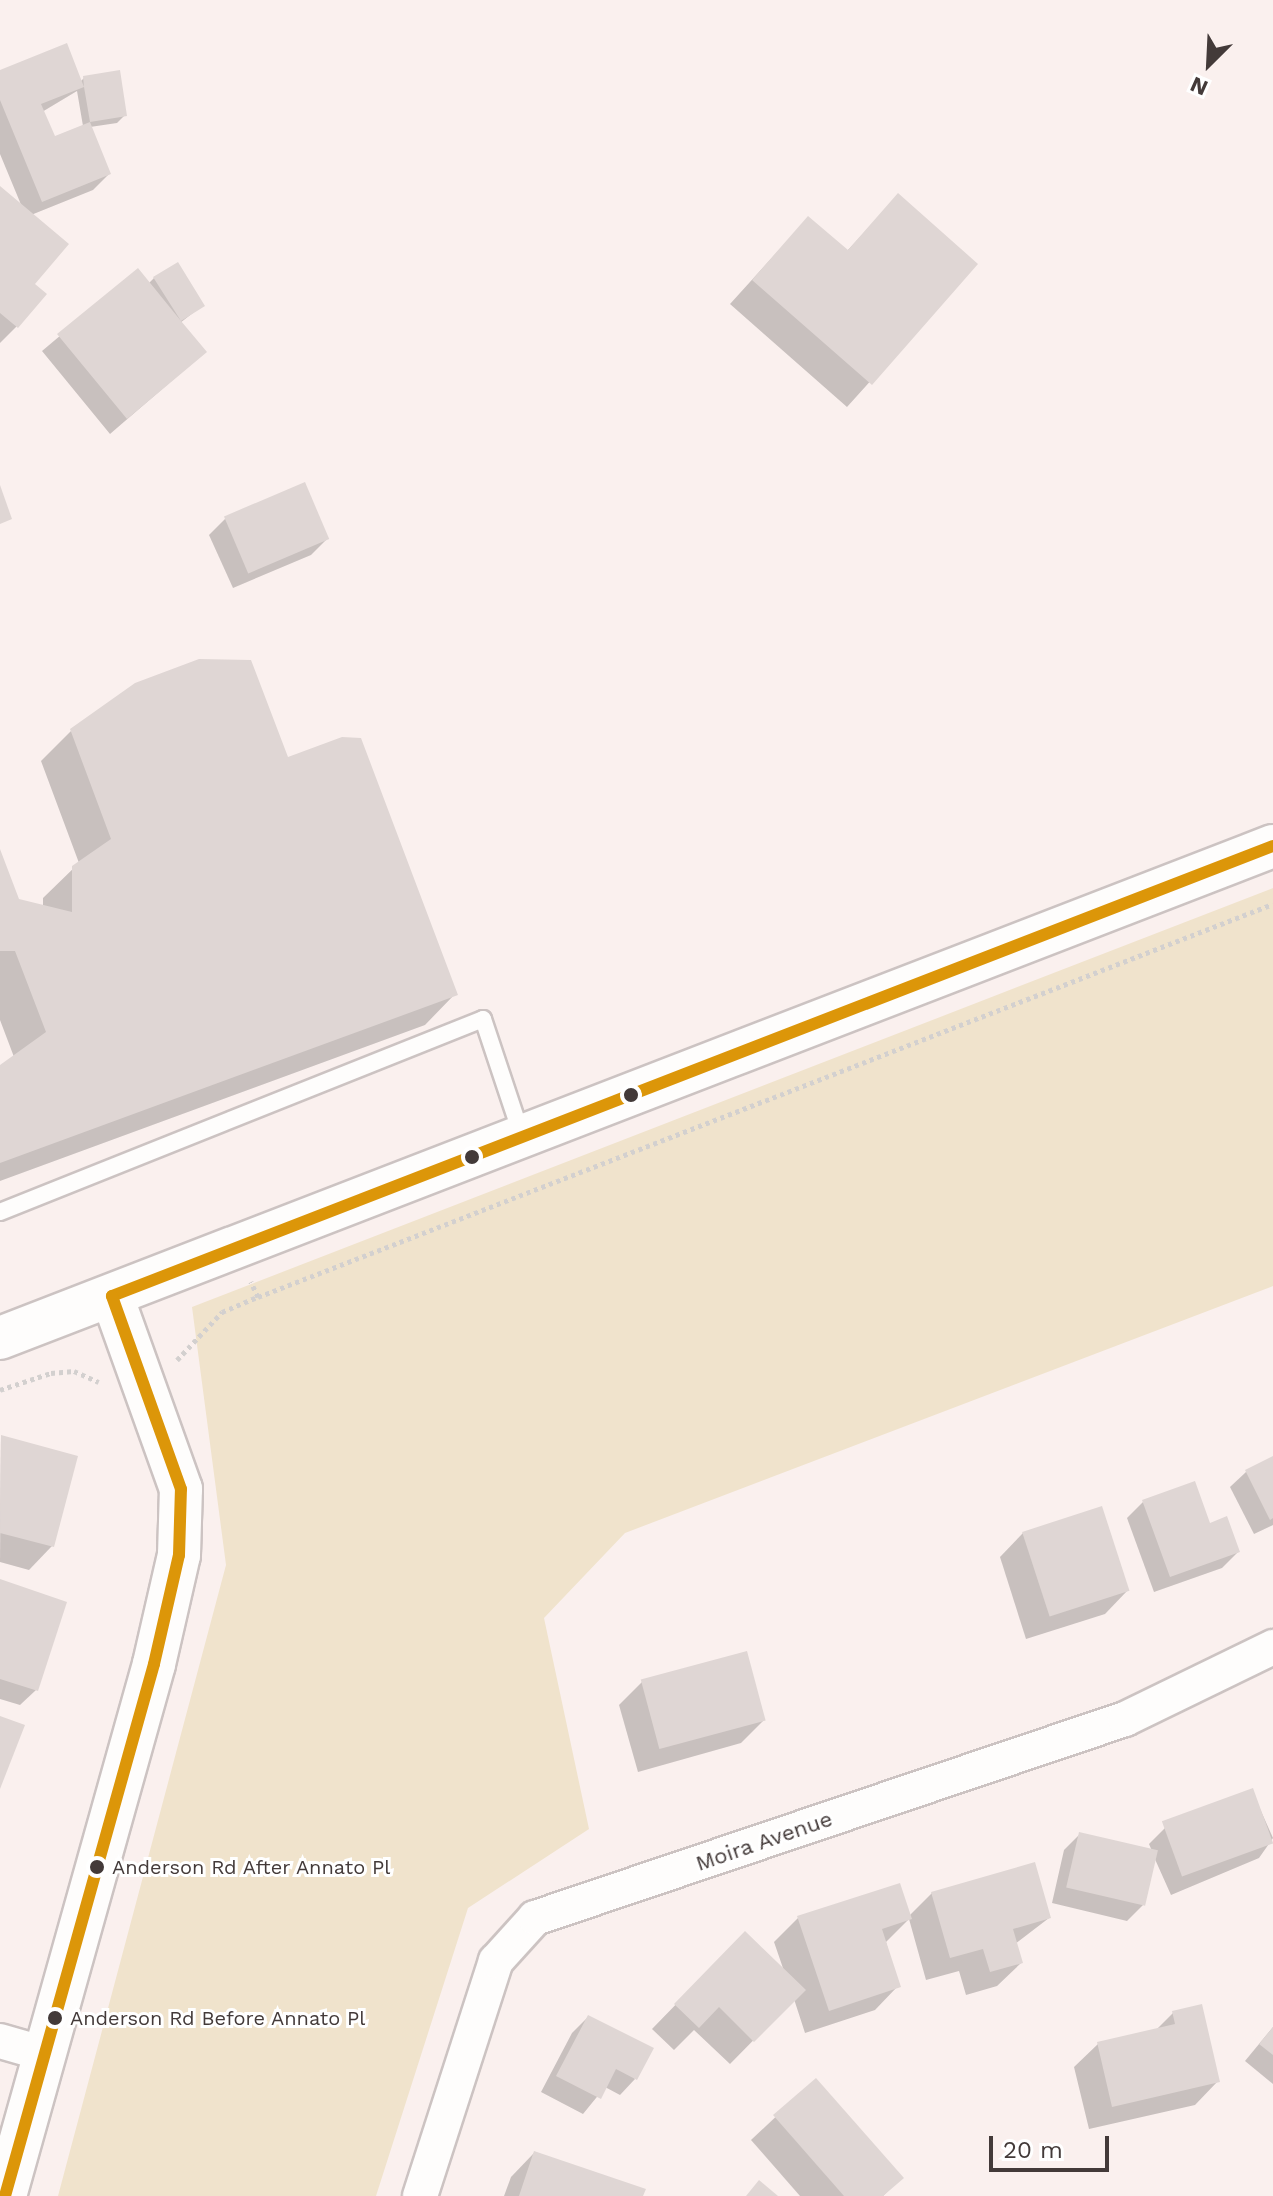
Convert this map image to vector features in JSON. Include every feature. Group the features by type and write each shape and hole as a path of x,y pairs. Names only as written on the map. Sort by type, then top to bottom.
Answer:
{"street":[{"path":"0,1338 1273,846"},
{"path":"5,2196 154,1664 183,1515 172,1456 112,1296"},
{"name":"Moira Avenue","path":"420,2196 496,1961 535,1918 1125,1719 1273,1647"},
{"path":"0,2041 45,2054"}],"lane":[{"path":"0,1212 483,1019 523,1137"}],"path":[{"path":"258,1297 1273,904"},
{"path":"0,1390 51,1373 74,1371 99,1382 112,1381"}],"shaded area":[{"path":"1273,888 1273,1286 625,1533 544,1618 589,1829 468,1908 376,2196 58,2196 226,1565 192,1307"}],"building":[{"path":"67,43 84,87 41,104 55,136 90,122 111,174 42,202 0,100 0,70"},
{"path":"120,70 127,116 90,122 83,76"},
{"path":"0,186 69,244 35,284 47,294 18,328 0,313"},
{"path":"898,193 978,264 872,385 752,280 808,216 848,250"},
{"path":"178,262 205,306 181,321 153,277"},
{"path":"138,268 207,352 127,419 57,334"},
{"path":"305,482 329,539 248,573 224,516"},
{"path":"0,485 12,519 0,524"},
{"path":"199,659 251,660 288,757 342,737 361,738 458,995 0,1163 0,1065 46,1032 15,951 0,951 0,849 19,899 72,912 72,866 111,839 70,729 135,683"},
{"path":"1,1435 78,1456 54,1547 0,1533"},
{"path":"1273,1456 1273,1518 1270,1520 1245,1470"},
{"path":"1195,1481 1210,1523 1227,1516 1240,1552 1170,1577 1142,1500"},
{"path":"1102,1506 1130,1591 1050,1617 1022,1532"},
{"path":"0,1579 67,1602 38,1691 0,1679"},
{"path":"747,1651 766,1721 659,1749 641,1679"},
{"path":"0,1716 25,1725 0,1789"},
{"path":"1253,1788 1273,1844 1182,1877 1162,1821"},
{"path":"1079,1832 1158,1850 1145,1906 1066,1888"},
{"path":"1035,1862 1051,1918 1013,1929 1023,1963 990,1972 983,1949 950,1958 931,1892"},
{"path":"900,1883 912,1919 882,1929 901,1987 829,2011 797,1916"},
{"path":"745,1931 806,1990 754,2042 719,2007 699,2028 674,2004"},
{"path":"1202,2004 1220,2082 1112,2107 1097,2042 1175,2024 1172,2011"},
{"path":"588,2015 654,2048 637,2080 616,2069 601,2099 556,2076"},
{"path":"1273,2027 1273,2055 1259,2044"},
{"path":"816,2078 904,2178 883,2196 844,2196 773,2115"},
{"path":"534,2151 646,2189 643,2196 519,2196"},
{"path":"759,2180 778,2196 746,2196"}],"transit line":[{"path":"112,1296 1273,846"},
{"path":"5,2196 154,1664 179,1555 181,1489 112,1296"}],"place":[{"name":"Anderson Rd After Annato Pl","path":"97,1867"},
{"name":"Anderson Rd Before Annato Pl","path":"55,2018"}]}
